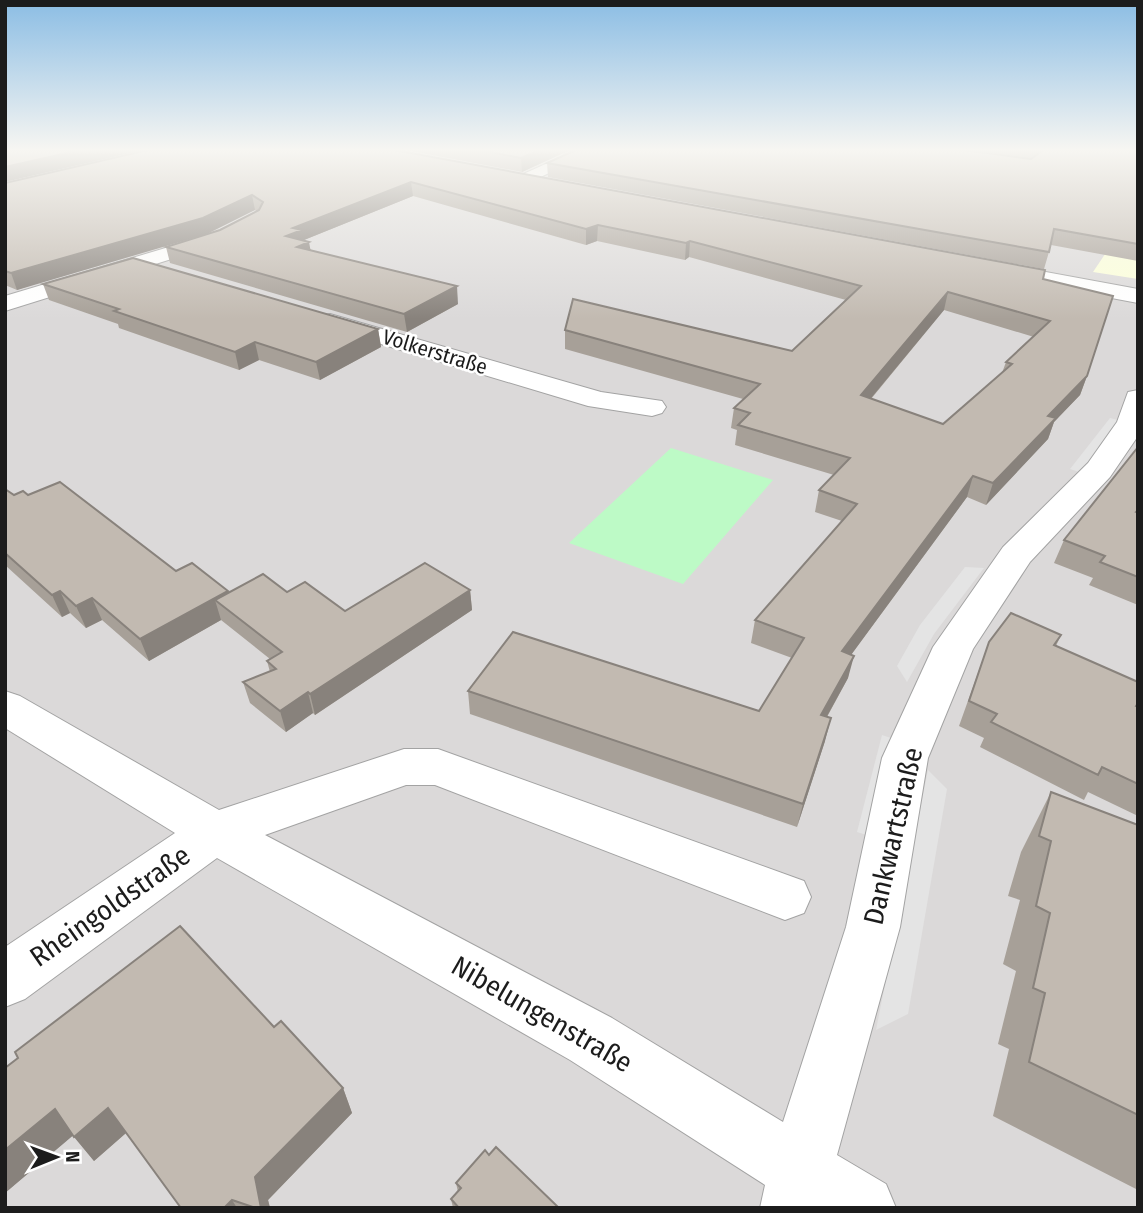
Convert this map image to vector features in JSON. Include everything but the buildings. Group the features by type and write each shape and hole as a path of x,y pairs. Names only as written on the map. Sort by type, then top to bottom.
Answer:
{"street":[{"path":"5,304 139,264 240,229"},
{"path":"139,264 178,275"},
{"path":"972,265 1138,296"},
{"name":"Volkerstraße","path":"309,314 597,400 652,407"},
{"name":"Dankwartstraße","path":"797,1188 873,927 905,758 953,647 1016,555 1099,470 1132,422 1138,398"},
{"name":"Nibelungenstraße","path":"5,707 215,832 591,1040 797,1188 862,1208"},
{"path":"215,832 404,767 438,767 785,897"},
{"name":"Rheingoldstraße","path":"5,980 215,832"}],"shaded area":[{"path":"5,206 1138,206 1138,1208 5,1208"},
{"path":"1138,206 1138,206 1138,279 1093,272"},
{"path":"1110,418 1122,421 1082,473 1070,469"},
{"path":"965,567 984,568 934,634 907,682 897,666 920,625"},
{"path":"882,735 900,741 876,838 857,832"},
{"path":"928,770 947,789 908,1014 876,1030"}],"green space":[{"path":"671,448 773,480 683,584 569,543"}]}
